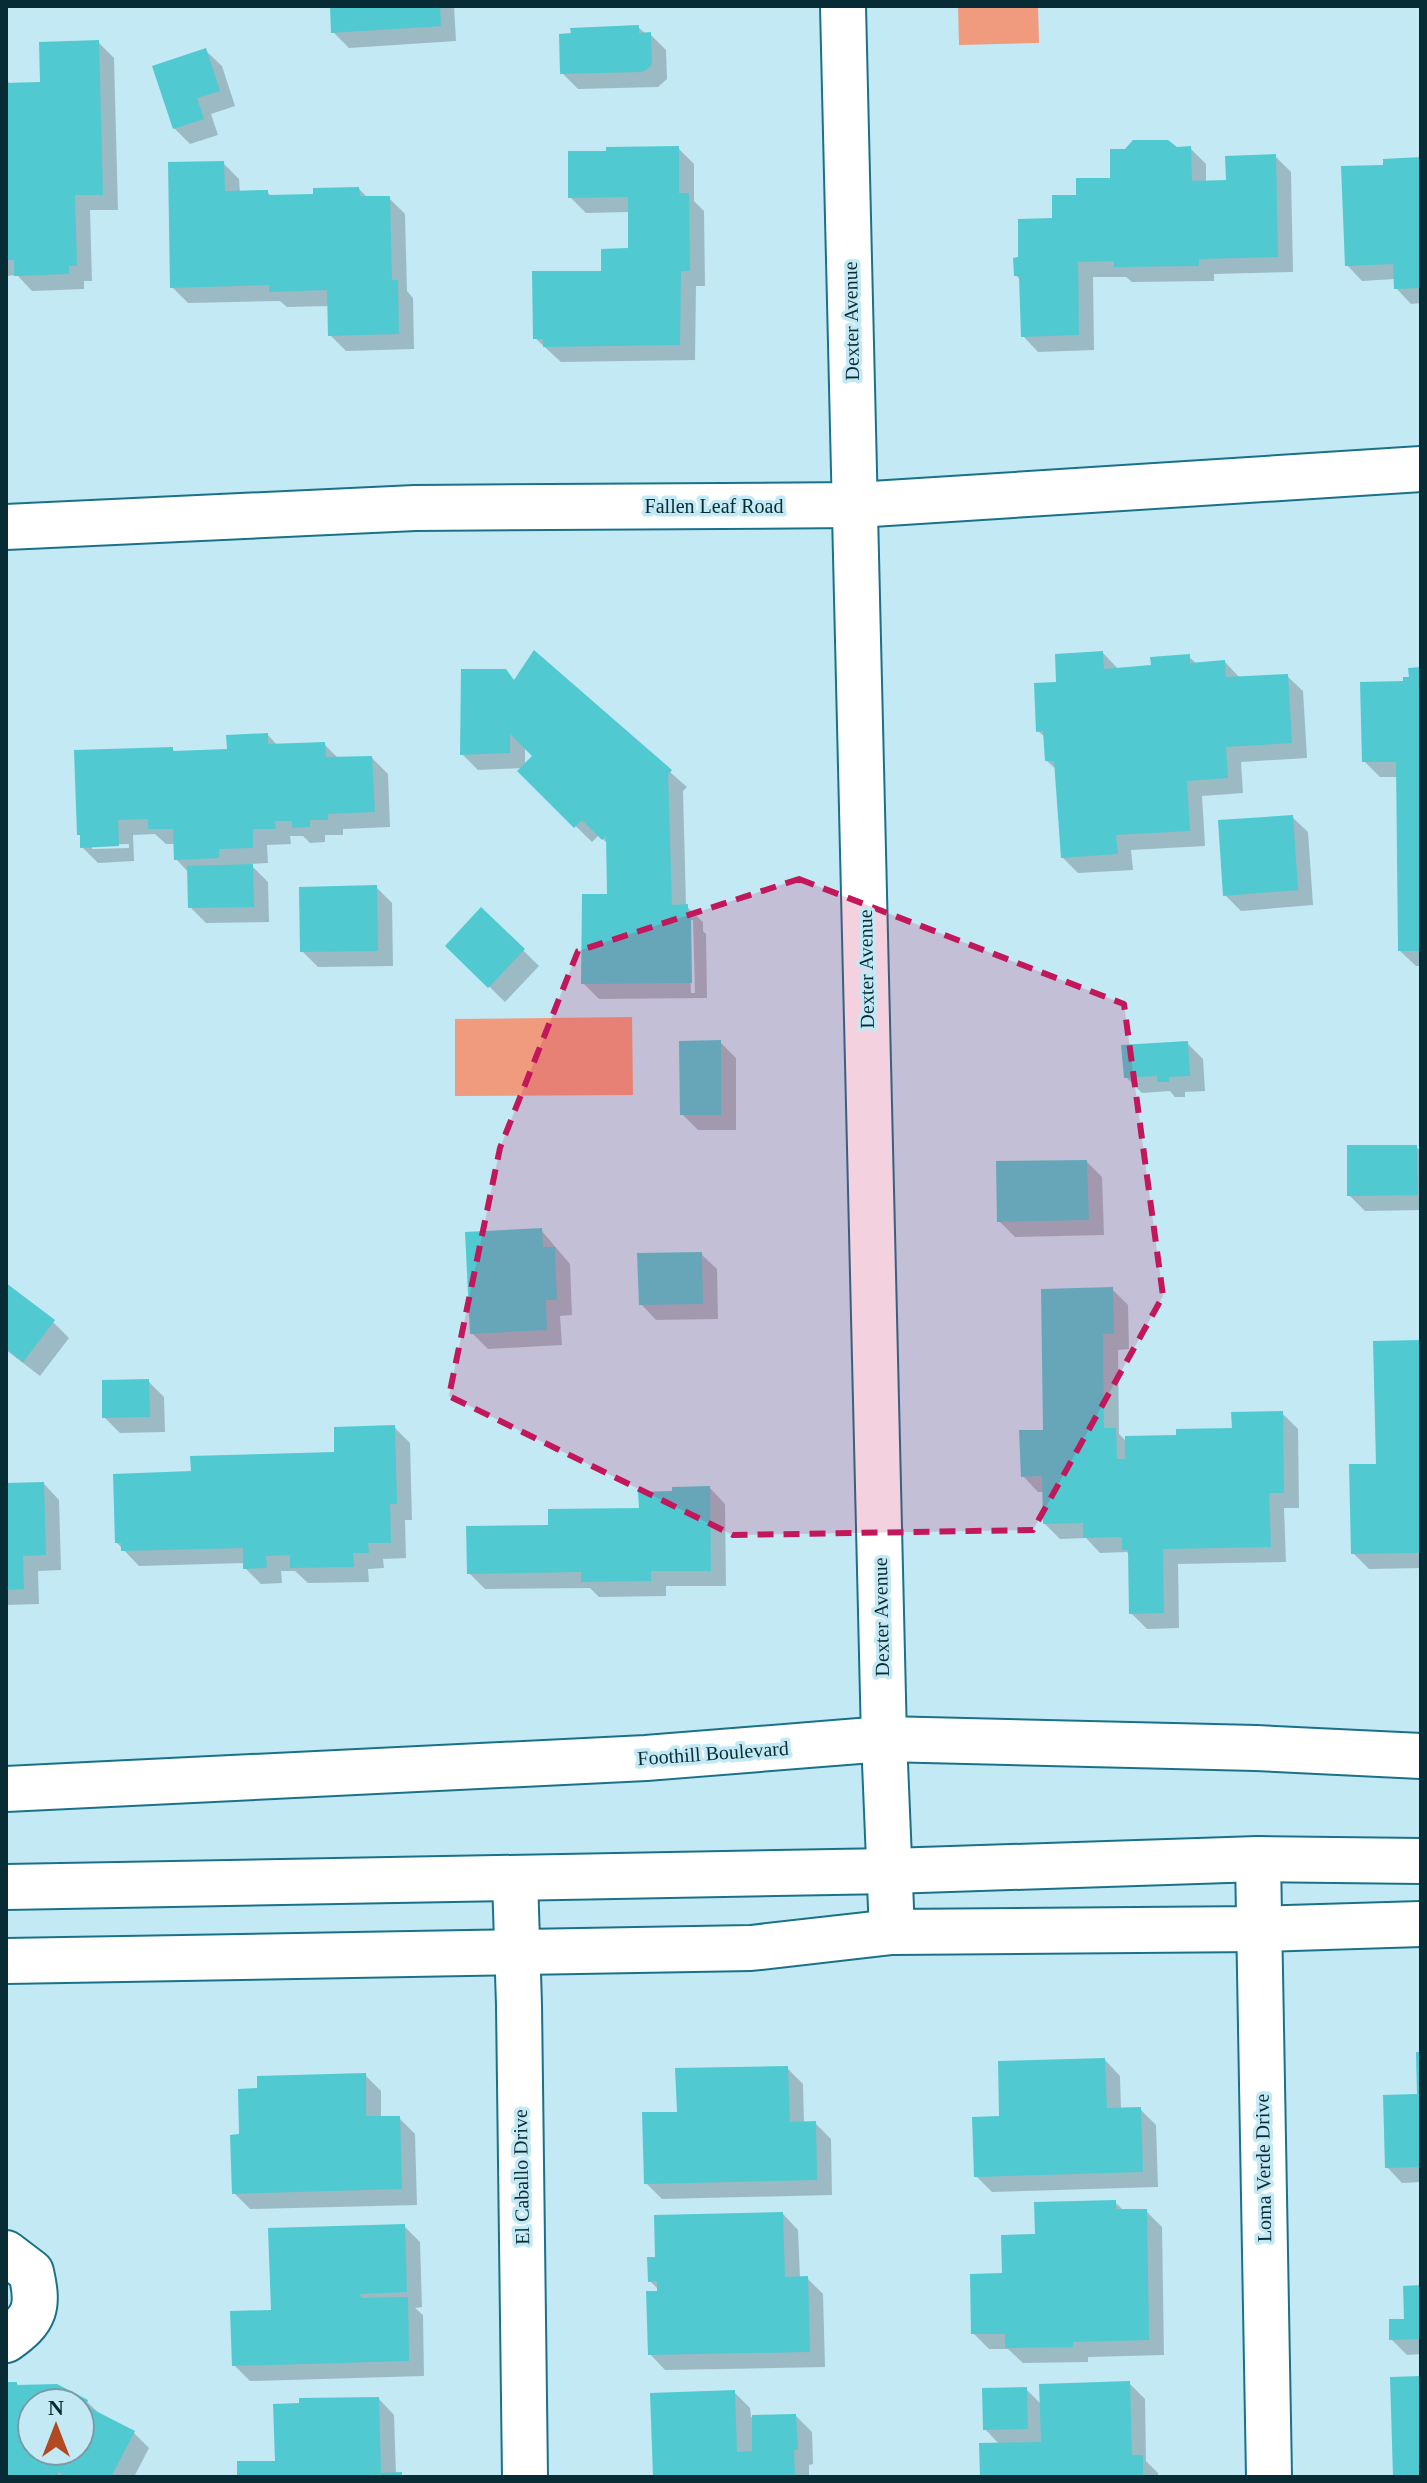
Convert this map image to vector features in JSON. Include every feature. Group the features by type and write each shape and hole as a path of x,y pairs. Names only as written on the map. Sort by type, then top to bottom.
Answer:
{"street":[{"name":"Dexter Avenue","path":"843,6 884,1739 892,1932"},
{"name":"Fallen Leaf Road","path":"6,527 415,508 856,505 1421,469"},
{"name":"Foothill Boulevard","path":"6,1789 646,1758 884,1739 1256,1748 1421,1756"},
{"path":"6,1887 890,1871 1258,1859 1421,1861"},
{"name":"Loma Verde Drive","path":"1258,1859 1269,2477"},
{"name":"El Caballo Drive","path":"515,1878 525,2477"},
{"path":"6,1961 751,1948 892,1932 1258,1929 1421,1924"},
{"path":"6,2253 31,2272 37,2297 26,2325 6,2340"}],"highlighted area":[{"path":"799,879 1124,1004 1163,1296 1033,1530 733,1535 449,1396 500,1148 578,951"}],"shaded area":[{"path":"958,6 1038,6 1039,43 959,45"},
{"path":"632,1017 633,1095 455,1096 455,1019"}],"building":[{"path":"330,6 440,6 441,26 331,33"},
{"path":"639,25 639,33 651,32 652,63 649,68 642,72 560,74 559,34 571,33 570,28"},
{"path":"99,40 103,195 75,195 77,266 69,266 69,274 14,276 14,260 6,260 6,83 40,82 39,42"},
{"path":"206,48 220,91 197,98 204,119 173,129 152,66"},
{"path":"1133,140 1168,140 1177,147 1191,146 1192,181 1226,180 1225,156 1276,154 1278,257 1199,259 1199,266 1114,267 1114,261 1078,262 1079,335 1021,337 1019,276 1014,276 1013,258 1018,257 1018,219 1052,218 1052,195 1076,195 1076,178 1110,178 1110,149 1125,149"},
{"path":"679,146 679,193 689,193 690,271 681,271 680,345 543,347 543,339 533,339 532,271 601,271 601,249 628,248 628,197 568,198 568,151"},
{"path":"1421,157 1421,288 1394,289 1393,264 1345,266 1341,166 1383,165 1383,159"},
{"path":"224,161 225,191 268,190 268,195 313,194 313,188 359,187 360,196 390,196 392,280 398,280 399,334 328,336 327,290 269,292 269,285 170,288 168,162"},
{"path":"534,650 672,770 668,775 672,905 688,904 692,983 581,984 582,894 607,894 606,836 602,840 582,820 574,828 517,771 532,756 510,734 510,753 460,755 461,669 506,669 514,680"},
{"path":"1103,651 1104,669 1151,665 1150,657 1190,654 1190,663 1225,660 1226,677 1288,674 1292,743 1226,747 1228,778 1187,781 1190,831 1116,835 1118,854 1061,858 1054,761 1045,761 1043,731 1036,732 1034,683 1056,682 1055,654"},
{"path":"1421,667 1421,951 1398,951 1396,762 1362,762 1360,682 1403,681 1403,677 1409,677 1408,668"},
{"path":"268,733 268,744 325,742 326,757 372,756 375,812 328,814 328,820 310,820 310,827 292,828 292,821 275,821 276,829 253,829 253,848 219,849 219,858 174,860 173,829 148,829 148,819 118,820 119,846 80,848 74,750 227,749 226,735"},
{"path":"1293,815 1298,890 1223,896 1218,820"},
{"path":"253,864 254,907 188,908 187,866"},
{"path":"377,885 378,951 300,952 299,887"},
{"path":"481,907 525,949 488,988 445,946"},
{"path":"721,1040 721,1115 680,1115 679,1041"},
{"path":"1188,1041 1190,1076 1169,1077 1169,1082 1157,1082 1157,1076 1124,1078 1121,1045"},
{"path":"1347,1145 1417,1145 1418,1195 1347,1196"},
{"path":"1087,1160 1089,1220 997,1222 996,1161"},
{"path":"542,1228 543,1247 555,1247 557,1300 546,1300 547,1330 470,1334 465,1232"},
{"path":"702,1252 703,1304 639,1305 637,1253"},
{"path":"6,1283 55,1320 23,1362 6,1349"},
{"path":"1113,1287 1114,1334 1103,1334 1104,1428 1116,1428 1117,1459 1125,1459 1125,1436 1176,1435 1176,1429 1232,1428 1231,1412 1283,1411 1284,1493 1269,1493 1271,1547 1163,1549 1164,1613 1129,1614 1128,1550 1122,1550 1122,1537 1083,1538 1083,1523 1043,1524 1042,1476 1021,1477 1019,1430 1043,1430 1041,1289"},
{"path":"1421,1340 1421,1553 1351,1554 1349,1464 1376,1464 1373,1341"},
{"path":"149,1379 150,1417 102,1418 102,1380"},
{"path":"395,1425 397,1504 390,1504 391,1543 368,1543 369,1553 353,1553 354,1567 290,1568 290,1555 266,1556 267,1568 243,1569 243,1548 121,1551 121,1543 115,1543 113,1474 191,1471 190,1456 334,1452 334,1427"},
{"path":"44,1482 46,1555 23,1556 24,1589 6,1590 6,1483"},
{"path":"710,1486 711,1571 651,1571 651,1581 581,1582 581,1572 467,1574 466,1526 548,1525 548,1509 639,1508 638,1492"},
{"path":"1416,2052 1421,2052 1421,2167 1385,2168 1383,2095 1417,2094"},
{"path":"1105,2058 1107,2108 1141,2107 1143,2172 974,2177 972,2117 999,2116 998,2061"},
{"path":"788,2066 790,2122 816,2121 817,2180 644,2184 642,2112 677,2112 675,2068"},
{"path":"366,2073 366,2116 400,2116 402,2189 232,2194 230,2135 239,2134 238,2089 257,2088 257,2076"},
{"path":"1116,2200 1116,2209 1147,2209 1149,2340 1073,2342 1073,2347 1005,2348 1005,2334 971,2334 970,2274 1002,2273 1001,2235 1035,2234 1034,2202"},
{"path":"783,2212 785,2277 808,2276 810,2352 648,2355 646,2291 657,2291 657,2281 648,2282 647,2257 655,2257 654,2215"},
{"path":"405,2224 407,2292 360,2294 361,2298 408,2297 409,2361 232,2366 230,2311 271,2310 268,2228"},
{"path":"1421,2285 1421,2339 1389,2340 1389,2319 1404,2319 1403,2286"},
{"path":"1421,2376 1421,2477 1393,2477 1390,2377"},
{"path":"1130,2381 1132,2455 1143,2455 1143,2477 980,2477 979,2443 1041,2442 1039,2384"},
{"path":"6,2382 17,2382 17,2385 57,2384 63,2387 16,2387 16,2467 96,2467 96,2411 135,2431 111,2477 67,2477 58,2472 58,2477 6,2477"},
{"path":"1027,2387 1028,2429 983,2430 982,2388"},
{"path":"735,2390 737,2452 752,2451 752,2415 796,2414 798,2449 794,2450 795,2477 653,2477 650,2393"},
{"path":"379,2397 381,2473 402,2472 402,2477 237,2477 237,2461 275,2461 273,2404 299,2403 299,2398"}]}
